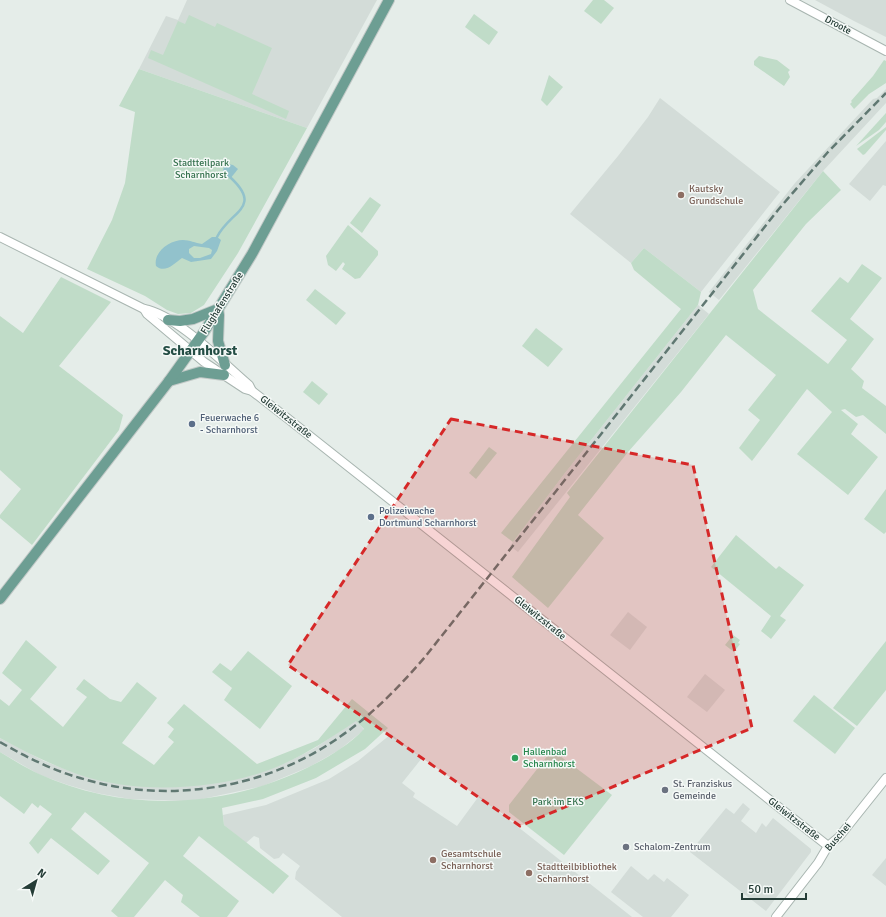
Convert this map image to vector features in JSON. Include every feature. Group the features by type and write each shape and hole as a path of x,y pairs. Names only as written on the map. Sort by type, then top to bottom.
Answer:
{"main road":[{"name":"Flughafenstraße","path":"0,599 169,381 198,341 252,254 389,0"},
{"path":"168,320 188,320 218,309 218,341 225,364"},
{"path":"169,381 200,372 224,375"}],"street":[{"name":"Droote","path":"790,0 886,51"},
{"name":"Gleiwitzstraße","path":"0,237 144,309 152,310 198,341 249,385 252,391"},
{"name":"Gleiwitzstraße","path":"144,309 147,314 191,350 244,389 252,391 828,846"},
{"name":"Buschei","path":"776,917 818,863 828,846 839,837 886,778"}],"highlighted area":[{"path":"451,419 693,465 752,728 520,826 288,665"}],"shaded area":[{"path":"187,0 377,0 307,128 139,69 166,16 178,20"},
{"path":"815,0 886,0 886,37 854,21"},
{"path":"886,89 886,103 823,171 719,300 709,292 795,183 873,99 877,98"},
{"name":"Kautsky Grundschule","path":"660,98 780,192 701,292 644,248 631,263 570,214 618,156 648,117"},
{"path":"886,141 886,186 883,185 870,201 849,184"},
{"path":"698,305 709,314 518,552 510,546 565,473"},
{"path":"628,612 647,627 630,650 610,635"},
{"path":"705,674 725,690 707,712 687,697"},
{"path":"356,720 364,730 339,750 311,766 263,786 202,799 184,801 130,799 96,793 40,775 0,752 0,738 44,761 78,774 133,786 217,783 268,770 293,759 315,748"},
{"name":"Gesamtschule Scharnhorst","path":"391,734 422,758 402,783 415,793 413,797 457,826 479,796 632,917 342,917 295,879 296,872 300,866 283,853 279,858 274,859 260,848 259,838 254,836 246,843 224,825 223,815 266,805 329,779 358,761"},
{"path":"743,803 750,809 741,821 756,833 762,823 766,827 773,818 811,849 811,852 766,911 690,852 726,808 734,814"},
{"path":"886,858 886,886 872,875"},
{"path":"631,866 648,880 654,874 664,882 667,878 689,895 671,917 643,917 611,892"}],"green space":[{"path":"593,0 604,0 614,8 601,24 584,11"},
{"path":"474,14 498,32 489,45 465,27"},
{"path":"189,15 215,27 217,23 272,48 252,94 289,111 286,119 148,58 151,50 163,55 178,21 185,24"},
{"path":"759,56 777,60 790,70 788,72 790,77 784,86 754,65 754,61"},
{"path":"884,60 886,61 886,83 869,94 854,109 850,104 852,102 851,101 873,76"},
{"name":"Stadtteilpark Scharnhorst","path":"139,69 307,128 238,253 204,305 191,313 178,314 167,310 145,296 87,269 112,220 125,183 135,112 119,106"},
{"path":"549,75 563,87 547,106 541,100"},
{"path":"886,113 886,122 879,130 856,146"},
{"path":"886,127 886,130 865,154 863,155 857,149"},
{"path":"823,171 841,190 806,224 753,290 758,309 828,364 847,340 811,311 840,277 848,283 862,264 882,278 850,319 874,339 851,369 864,381 862,388 886,406 886,434 863,415 856,417 845,409 841,410 858,424 851,434 878,457 848,495 797,454 832,412 807,389 752,461 739,448 760,420 748,410 776,375 726,335 681,392 628,452 578,515 604,538 548,608 512,577 570,497 567,493"},
{"path":"370,197 381,205 362,233 350,223"},
{"path":"348,225 378,251 378,255 360,278 355,279 342,269 345,264 343,262 336,271 328,265 326,256"},
{"path":"644,248 701,292 698,305 565,473 513,542 501,533 681,309 634,270 631,263"},
{"path":"61,277 111,302 59,366 123,415 119,430 32,545 0,518 0,515 21,489 0,470 0,316 23,333"},
{"path":"315,289 346,313 336,325 306,300"},
{"path":"536,328 563,349 548,367 522,346"},
{"path":"312,381 328,394 319,405 303,392"},
{"path":"489,447 497,453 476,479 469,473"},
{"path":"886,489 886,532 884,534 864,519"},
{"path":"736,535 776,569 779,566 804,585 780,616 786,620 771,639 761,631 771,616 711,567"},
{"path":"733,635 740,640 738,643 740,644 734,652 725,645"},
{"path":"26,640 57,667 30,699 63,727 87,697 76,689 84,679 110,699 121,702 137,682 157,698 122,743 154,765 174,742 168,737 174,729 167,723 184,704 257,764 318,740 352,699 388,728 365,749 316,778 263,799 222,808 224,825 289,876 273,894 199,836 183,856 239,901 227,917 200,917 181,902 183,895 165,880 134,917 118,917 111,911 149,863 85,812 71,829 110,861 98,875 51,838 38,854 29,843 52,814 40,805 38,808 32,803 24,814 0,796 0,752 24,767 39,774 70,786 102,795 168,801 200,799 233,794 265,785 296,773 349,743 364,729 356,721 314,748 292,760 269,770 247,777 223,782 198,786 148,787 123,785 99,780 77,774 57,766 0,738 0,699 9,706 22,690 2,673"},
{"path":"886,641 886,690 857,726 833,708"},
{"path":"248,651 292,686 260,729 224,700 232,688 212,672 220,663 231,671"},
{"path":"814,695 855,728 835,754 793,721"},
{"name":"Park im EKS","path":"552,750 612,795 564,855 509,812 509,805"}],"water":[{"path":"228,164 233,165 238,169 230,179 223,171 224,166"},
{"path":"212,237 217,237 221,240 217,251 211,259 191,262 182,258 173,265 163,269 156,266 157,256 164,248 173,242 186,240 202,244","holes":["194,246 209,248 212,250 211,254 200,258 194,258 189,253 189,249"]}],"waterway":[{"path":"217,237 223,228 241,209 244,203 244,196 240,188 231,178"}],"railway":[{"path":"0,742 39,763 80,778 113,786 147,790 181,791 215,787 249,780 281,769 312,754 341,736 386,699 425,657 778,210 828,152 886,93"}],"place":[{"name":"Kautsky Grundschule","path":"681,195"},
{"name":"Feuerwache 6 - Scharnhorst","path":"192,424"},
{"name":"Polizeiwache Dortmund Scharnhorst","path":"371,517"},
{"name":"Hallenbad Scharnhorst","path":"515,758"},
{"name":"St. Franziskus Gemeinde","path":"665,790"},
{"name":"Schalom-Zentrum","path":"626,847"},
{"name":"Gesamtschule Scharnhorst","path":"433,860"},
{"name":"Stadtteilbibliothek Scharnhorst","path":"529,873"}],"district":[{"name":"Scharnhorst","path":"200,350"}]}
